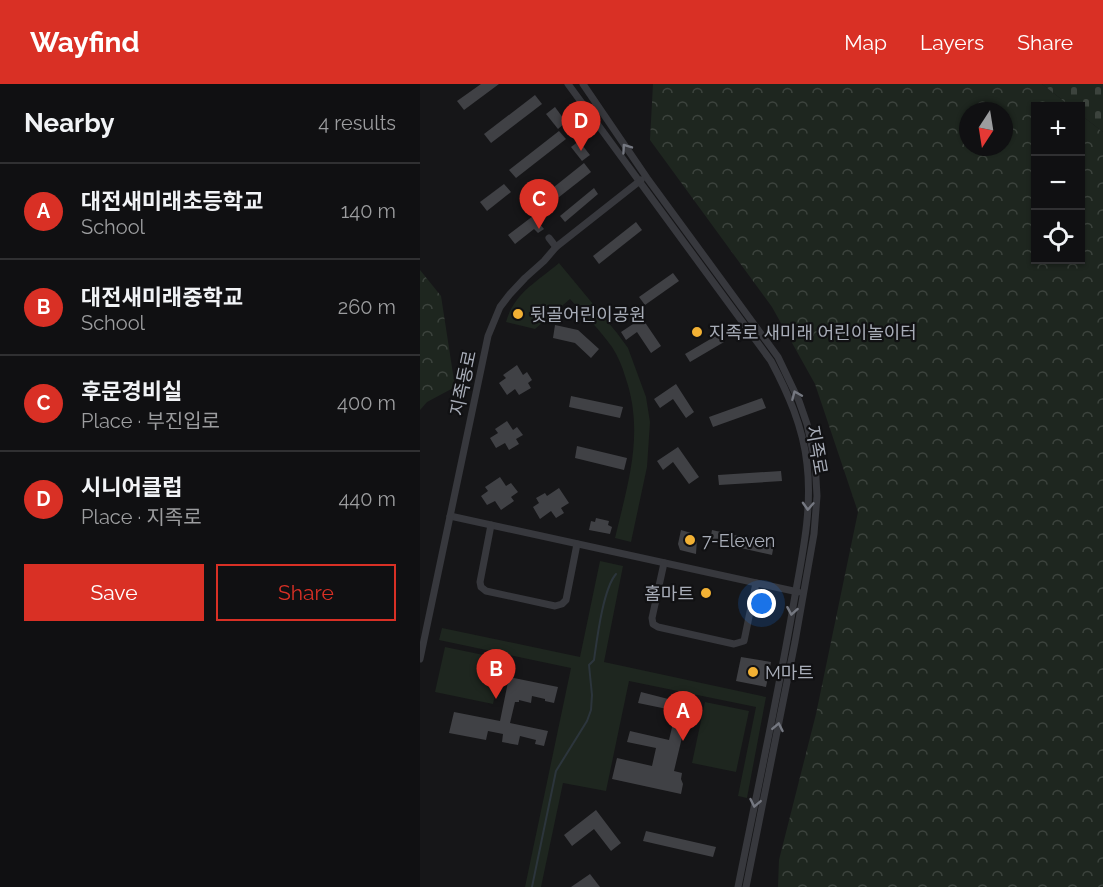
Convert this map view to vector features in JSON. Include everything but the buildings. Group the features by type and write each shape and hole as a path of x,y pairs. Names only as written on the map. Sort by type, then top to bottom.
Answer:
{"street":[{"name":"지족로","path":"568,84 643,179"},
{"name":"지족로","path":"583,84 643,179 765,353 792,404 807,462 809,496 800,592 746,887"},
{"name":"지족동로","path":"420,659 488,336 500,307 556,247 643,179"},
{"path":"549,238 556,247"},
{"path":"450,516 800,592"},
{"path":"491,525 480,582 481,587 486,591 555,606 562,604 566,600 577,544"},
{"path":"664,563 652,618 654,624 658,627 734,644 744,641 756,583"},
{"name":"지족로","path":"738,887 800,592"}],"green space":[{"path":"653,84 1042,84 1065,102 1031,102 1031,264 1085,264 1085,118 1103,132 1103,887 778,887 779,860 816,714 858,512 815,384 772,307 650,140"},
{"path":"1042,84 1103,84 1103,132 1085,118 1085,102 1065,102"},
{"path":"559,263 628,348 646,397 650,422 647,467 631,542 615,538 629,477 634,437 631,397 618,357 597,328 570,299 535,329 506,322 520,296"},
{"path":"420,270 441,296 455,387 427,402 420,410"},
{"path":"600,561 623,566 604,662 766,697 747,798 738,796 756,707 629,681 606,791 563,783 541,887 525,887 571,668 439,640 442,628 580,657"},
{"path":"445,647 503,659 493,704 435,692"},
{"path":"705,702 749,711 736,772 692,763"}],"waterway":[{"path":"532,887 556,771 587,721 591,710 589,665 594,660 604,602 611,581 616,574"}],"place":[{"name":"시니어클럽","path":"581,151"},
{"name":"후문경비실","path":"539,229"},
{"name":"뒷골어린이공원","path":"518,314"},
{"name":"지족로 새미래 어린이놀이터","path":"697,332"},
{"name":"7-Eleven","path":"690,540"},
{"name":"홈마트","path":"706,593"},
{"name":"M마트","path":"753,672"},
{"name":"대전새미래중학교","path":"496,699"},
{"name":"대전새미래초등학교","path":"683,741"}]}
